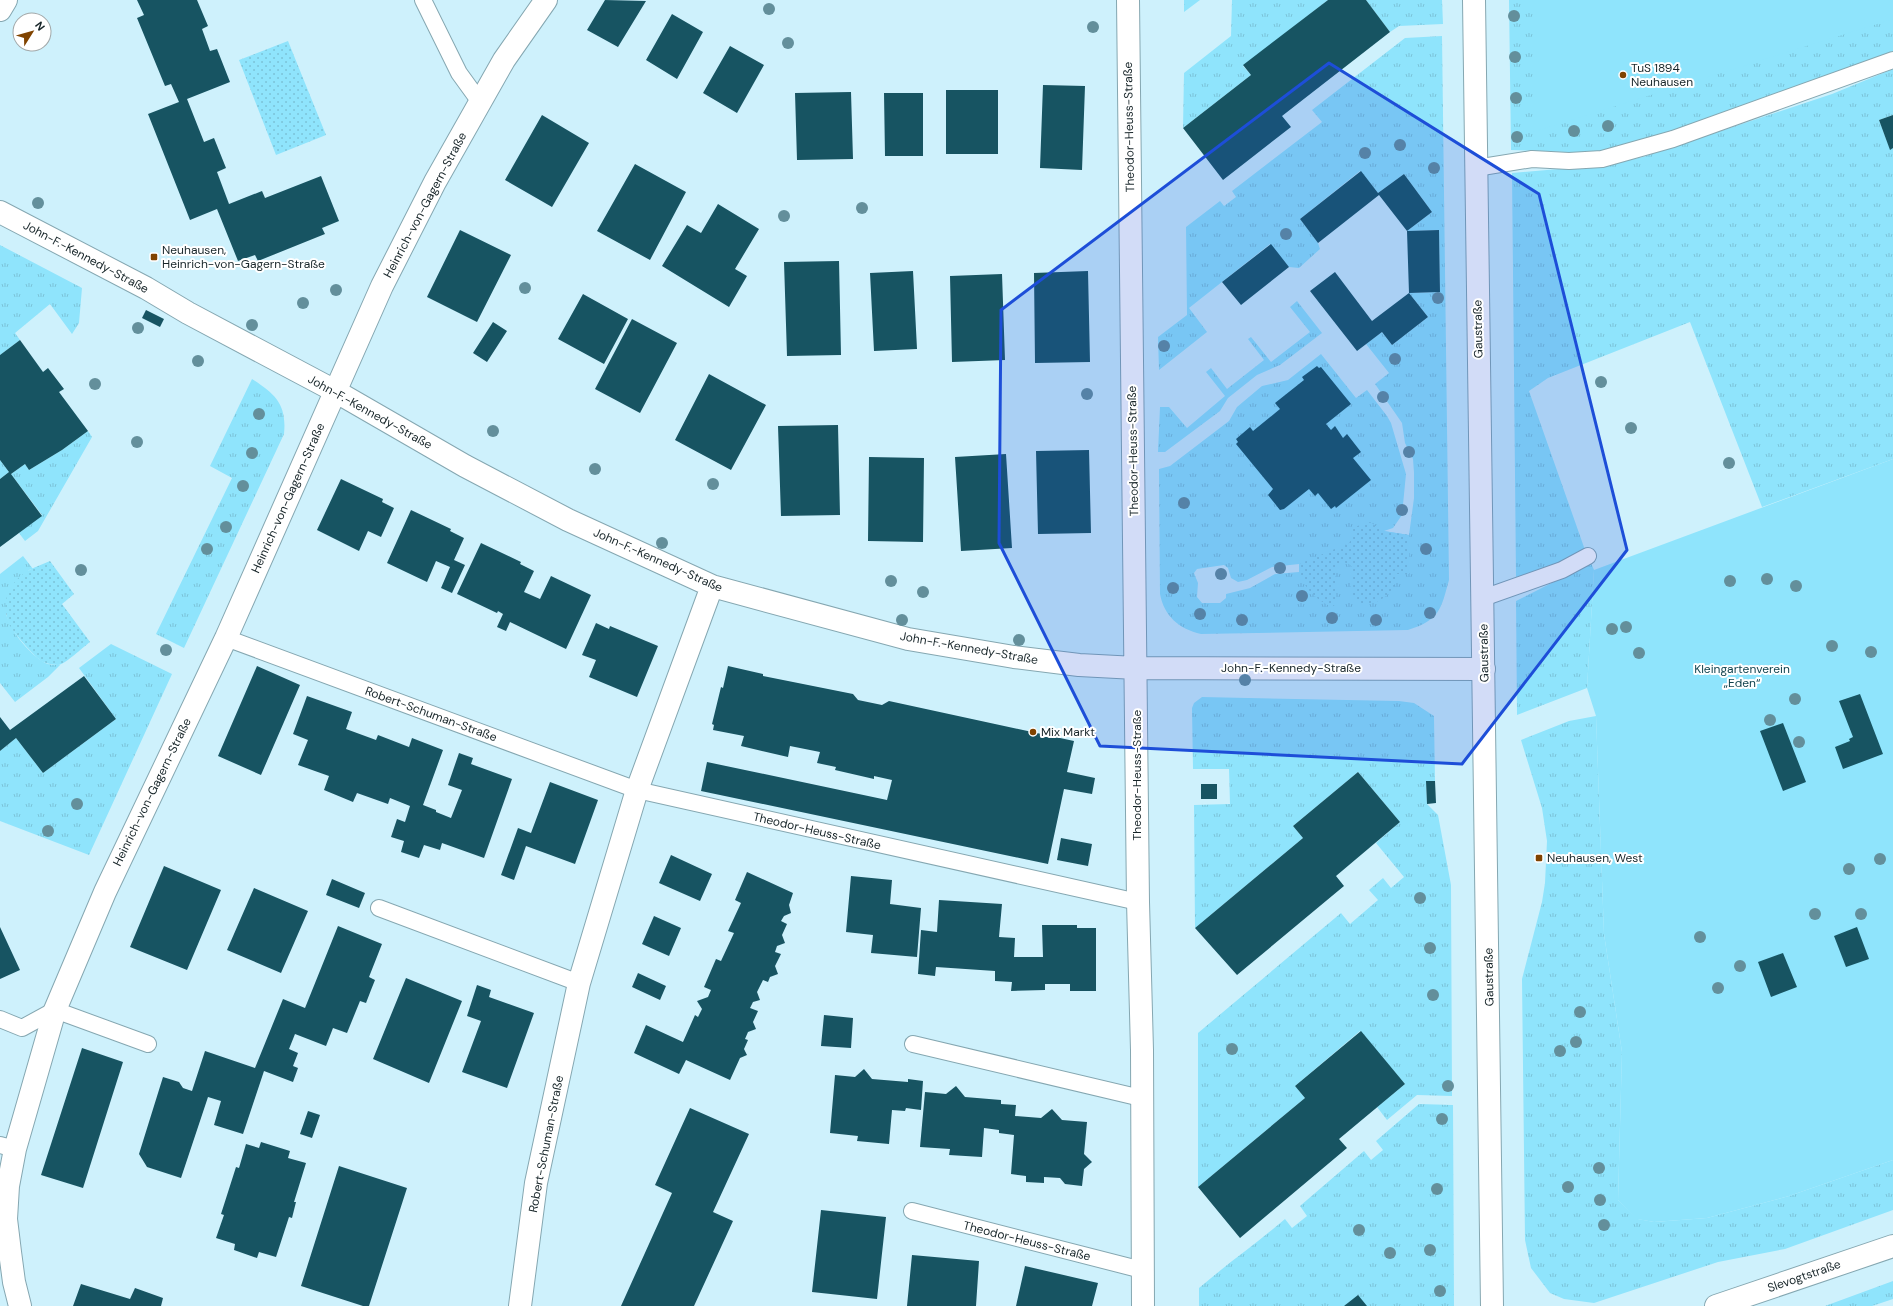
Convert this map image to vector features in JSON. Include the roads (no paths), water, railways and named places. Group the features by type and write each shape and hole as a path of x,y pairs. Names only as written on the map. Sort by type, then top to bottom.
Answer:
{"street":[{"path":"0,10 6,0"},
{"name":"Heinrich-von-Gagern-Straße","path":"20,1306 14,1282 6,1219 8,1186 7,1147 55,1010 104,892 226,638 386,279 435,182 504,60 546,0"},
{"name":"Theodor-Heuss-Straße","path":"1128,0 1138,902 1142,1050 1143,1306"},
{"name":"Gaustraße","path":"1474,0 1492,1306"},
{"name":"John-F.-Kennedy-Straße","path":"0,212 146,288 188,313 335,391 465,466 568,520 712,586 908,639 1014,657 1079,665 1136,668 1484,669"},
{"name":"Robert-Schuman-Straße","path":"520,1306 536,1183 579,983 637,790 712,586"},
{"name":"Slevogtstraße","path":"1716,1306 1893,1246"}],"lane":[{"path":"423,0 459,73 480,102"},
{"path":"1476,168 1532,159 1569,161 1602,159 1673,139 1893,60"},
{"path":"1483,598 1562,570 1588,556"},
{"name":"Robert-Schuman-Straße","path":"226,638 637,790"},
{"name":"Theodor-Heuss-Straße","path":"637,790 1138,902"},
{"path":"379,908 579,983"},
{"path":"0,1020 22,1028 55,1010 148,1044"},
{"path":"913,1044 1141,1098"},
{"name":"Theodor-Heuss-Straße","path":"912,1211 1142,1270"}],"place":[{"name":"TuS 1894 Neuhausen","path":"1623,75"},
{"name":"Neuhausen, Heinrich-von-Gagern-Straße","path":"154,257"},
{"name":"Mix Markt","path":"1033,732"},
{"name":"Neuhausen, West","path":"1539,858"}],"park label":[{"name":"Kleingartenverein „Eden“","path":"1742,676"}]}
